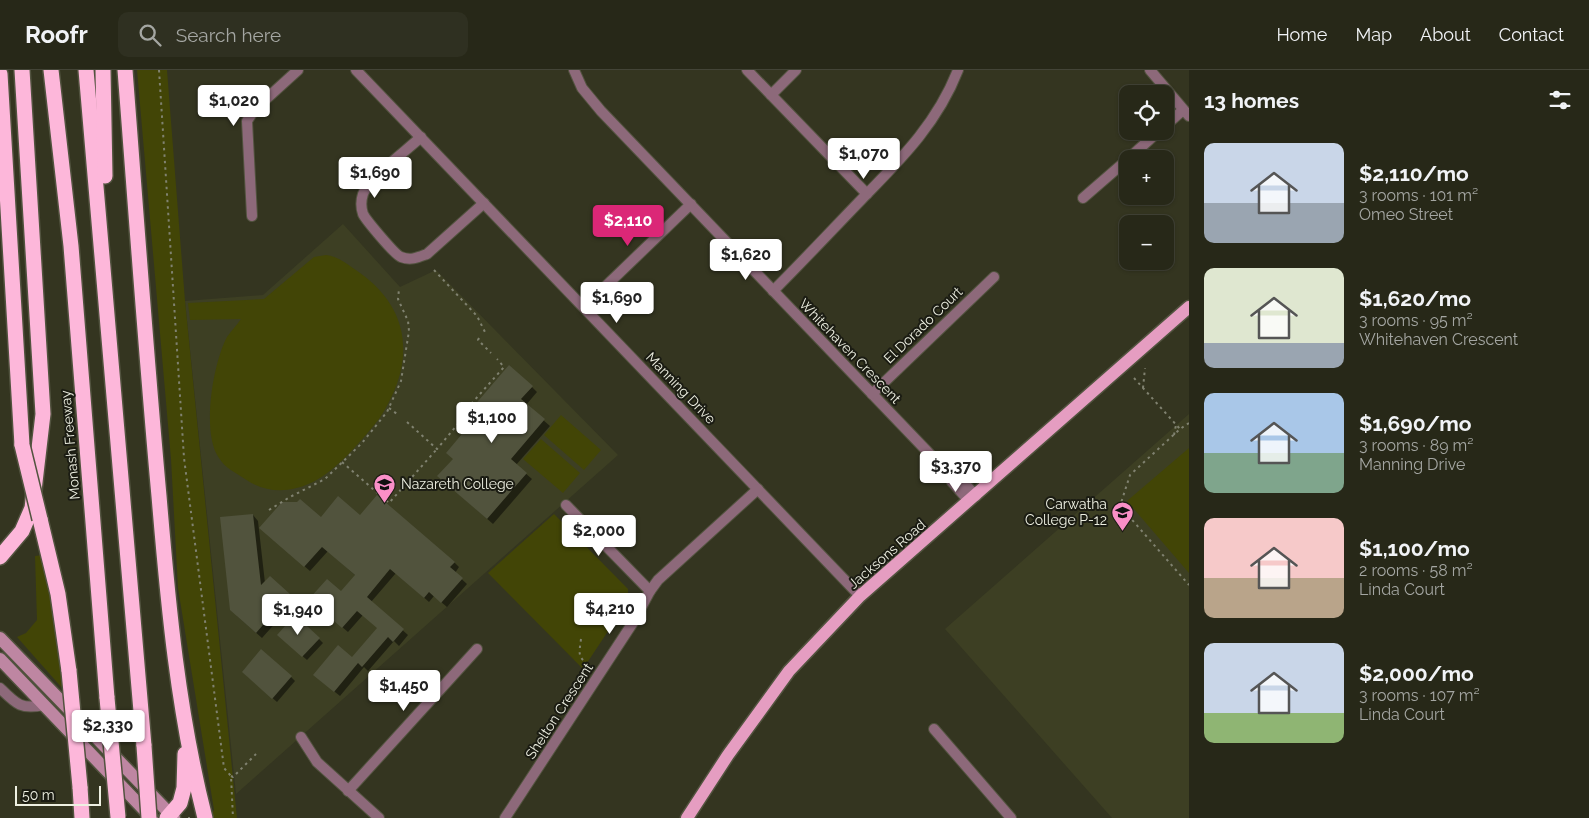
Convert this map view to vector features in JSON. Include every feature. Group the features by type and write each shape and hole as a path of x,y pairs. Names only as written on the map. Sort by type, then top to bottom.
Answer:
{"highway":[{"path":"3,553 22,531 32,508 43,414 22,70"},
{"name":"Monash Freeway","path":"51,70 71,246 118,817"},
{"path":"86,70 151,818"},
{"path":"104,70 107,298"},
{"path":"125,70 167,590 185,730 205,818"},
{"path":"0,74 22,446 58,594 69,670 82,818"},
{"path":"171,817 180,803 184,788 185,730"}],"main road":[{"name":"Jacksons Road","path":"688,818 728,755 790,671 860,596 1189,307"},
{"path":"0,638 171,817"},
{"path":"0,659 151,818"}],"street":[{"path":"252,216 247,121 255,109 298,70"},
{"name":"Manning Drive","path":"356,70 860,596"},
{"name":"Whitehaven Crescent","path":"574,70 582,88 590,98 948,472 952,482 972,498"},
{"path":"748,70 867,194"},
{"path":"771,94 796,70"},
{"path":"774,291 911,148 945,98 958,70"},
{"path":"1150,70 1186,113 1174,120"},
{"path":"421,137 369,184 362,196 362,208 366,219 396,254 405,258 416,259 428,254 484,203"},
{"path":"1138,150 1149,140"},
{"path":"1084,198 1119,167"},
{"path":"584,307 691,204"},
{"name":"El Dorado Court","path":"872,394 994,277"},
{"name":"Shelton Crescent","path":"505,818 634,621 650,591 664,573 758,489"},
{"path":"566,505 650,591"},
{"path":"348,791 477,649"},
{"path":"0,688 19,705 32,708 44,705"},
{"path":"934,729 1010,818"},
{"path":"301,737 317,762 378,818"}],"path":[{"path":"159,70 184,458 224,768 231,776 232,817"},
{"path":"434,270 477,316 485,332"},
{"path":"269,510 290,496 325,479 374,430 389,408 401,381 409,331 408,321 398,299 399,288"},
{"path":"479,338 478,340 490,353"},
{"path":"342,462 389,503 458,424 464,412 504,367 497,360"},
{"path":"1143,388 1145,368"},
{"path":"1134,378 1180,429"},
{"path":"389,408 398,414"},
{"path":"407,422 436,449"},
{"path":"1189,423 1130,474 1120,506 1189,585"},
{"path":"1174,435 1176,425"},
{"path":"581,639 579,655 582,661 600,673"},
{"path":"231,776 256,754"}],"shaded area":[{"path":"137,70 167,70 185,301 237,818 209,818 214,810 178,588 171,459"},
{"name":"Nazareth College","path":"343,224 400,287 436,270 618,455 236,794 185,301 263,295"},
{"path":"326,255 339,259 360,273 378,288 391,305 399,322 403,341 403,360 398,379 379,419 357,445 331,470 313,482 296,488 279,490 262,487 253,484 224,465 214,447 211,432 211,398 217,363 227,337 241,319 190,320 188,303 264,299 314,257"},
{"name":"Carwatha College P-12","path":"1189,414 1189,818 1112,818 945,629"},
{"path":"561,415 601,450 584,470 544,435"},
{"path":"541,439 580,473 563,493 523,459"},
{"path":"1189,448 1189,573 1127,501"},
{"path":"554,514 628,589 628,601 583,669 488,573"},
{"path":"43,555 60,649 63,689 17,637 26,633 37,620 35,556"}],"building":[{"path":"509,365 533,386 521,399 545,419 511,459 527,473 487,519 437,476 453,459 446,453 467,428 460,422"},
{"path":"377,495 455,562 450,567 463,578 441,603 429,592 424,598 390,569 367,597 404,629 393,642 388,637 362,667 358,663 334,692 313,675 338,645 352,657 377,628 357,611 342,628 309,599 327,579 341,591 355,575 322,547 304,567 259,528 282,502 297,502 300,499 321,517 338,496 360,515"},
{"path":"253,514 261,585 270,576 290,594 256,633 230,610 220,517"},
{"path":"295,615 320,638 302,657 277,635"},
{"path":"261,649 292,676 272,699 242,672"}],"place":[{"name":"Nazareth College","path":"385,503"},
{"name":"Carwatha College P-12","path":"1123,531"}]}
